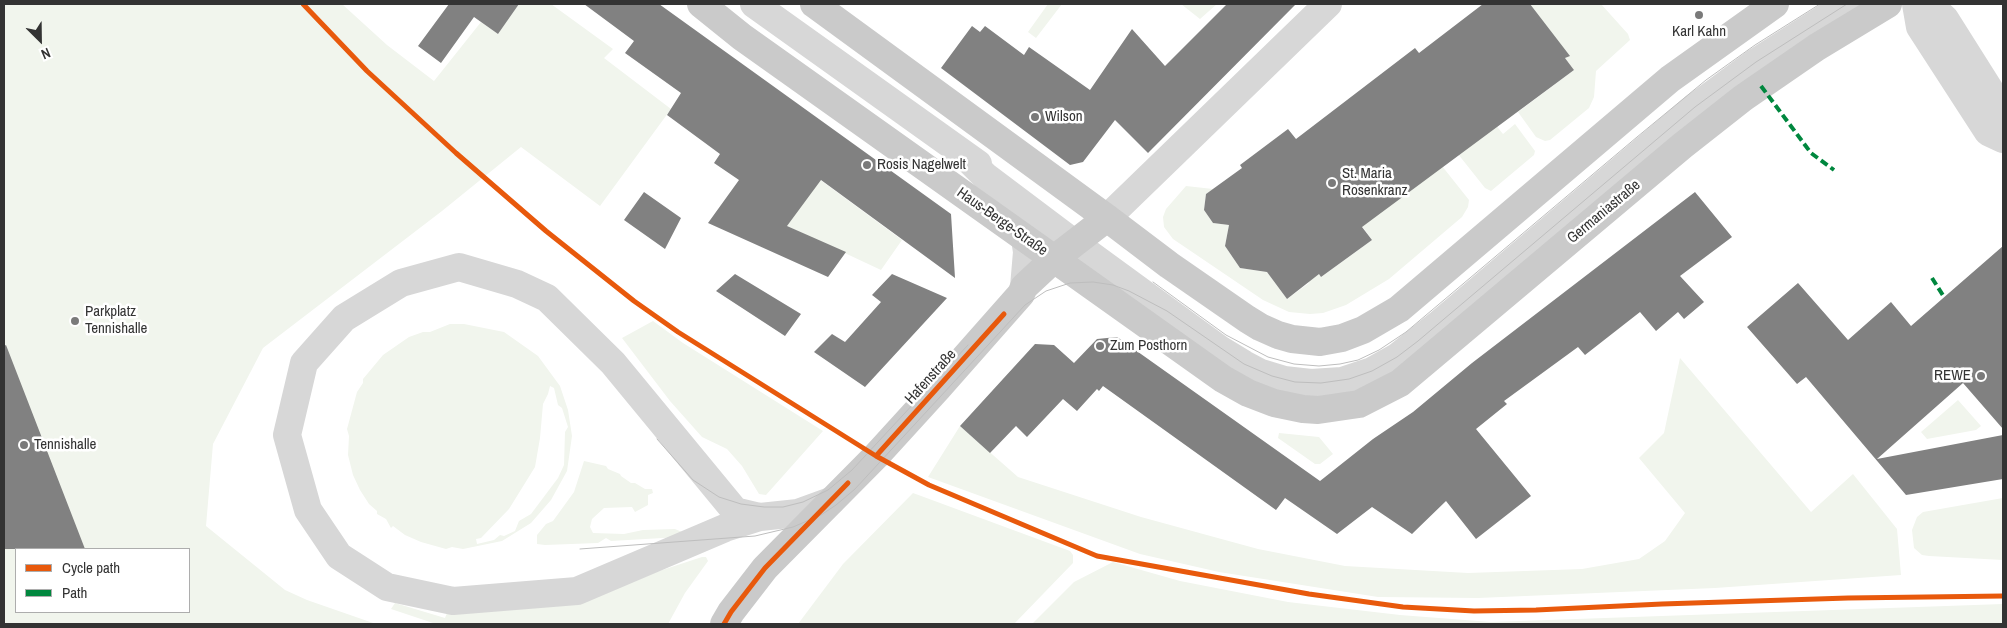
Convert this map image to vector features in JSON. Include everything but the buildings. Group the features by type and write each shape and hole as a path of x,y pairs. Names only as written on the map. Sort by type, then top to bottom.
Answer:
{"main road":[{"name":"Haus-Berge-Straße","path":"701,4 742,37 1021,236 1071,246 1235,387 1281,404 1318,410"},
{"path":"814,4 1169,265 1260,327 1292,339 1320,342 1342,338 1362,330 1398,309 1670,79 1775,4"},
{"name":"Germaniastraße","path":"1318,410 1359,404 1400,384 1682,146 1743,98 1817,47 1888,4"},
{"name":"Hafenstraße","path":"724,624 765,568 881,450 1004,314 1021,294 1024,287 1107,218"}],"street":[{"path":"754,4 1001,181 1010,190 1022,216 1017,272 1004,314"},
{"path":"1107,218 1328,4"},
{"path":"963,154 987,168 1071,246 1151,281 1226,335 1261,355 1285,363 1308,366 1340,364 1358,360 1379,350 1406,332 1643,131 1718,71 1820,4"},
{"path":"1015,198 1071,246 1260,373 1310,383 1349,379 1372,371 1397,357 1440,323 1695,107 1763,57 1847,4"},
{"path":"1916,4 1920,27 1988,132 2003,139"},
{"path":"1928,4 1945,19 2003,111"},
{"path":"963,154 1000,196 1021,236 1027,265 1024,287"},
{"path":"760,517 735,511 707,474 613,363 548,298 517,284 459,267 401,283 344,318 304,363 287,435 308,510 339,556 387,586 453,601 577,591 725,528 760,517 798,513 831,501"}],"shaded area":[{"path":"4,4 342,4 387,45 434,81 481,22 498,34 519,4 551,4 613,49 604,58 671,109 600,206 521,147 442,211 263,348 213,444 206,526 285,590 307,600 376,624 4,624"},
{"path":"1048,4 1062,4 1036,38 1028,32"},
{"path":"1181,4 1217,4 1200,19"},
{"path":"1530,4 1601,4 1628,34 1630,40 1596,71 1594,97 1589,108 1550,140 1545,141 1536,137 1518,112 1574,70 1565,58 1569,56 1533,15 1536,12"},
{"path":"1486,113 1503,134 1515,124 1535,151 1534,155 1491,191 1485,188 1458,154"},
{"path":"1442,166 1469,200 1468,207 1462,217 1389,279 1346,305 1323,313 1289,312 1263,300 1173,239 1164,227 1163,217 1166,209 1186,186 1213,189 1206,194 1204,210 1213,223 1229,225 1225,246 1240,268 1267,272 1287,299 1309,283 1299,271 1313,260 1321,277 1353,254 1372,240 1362,226"},
{"path":"804,168 902,240 881,270 787,226"},
{"path":"653,321 683,343 823,431 766,495 759,494 742,466 727,449 702,437 670,401 622,338"},
{"path":"450,324 464,324 504,332 538,356 560,386 568,410 572,436 567,471 551,500 531,523 502,541 463,549 452,547 446,549 405,535 393,526 391,528 386,519 377,514 377,511 369,504 360,490 353,475 348,455 349,436 347,429 357,392 363,383 363,379 383,355 409,337 423,332 430,332","holes":["550,386 554,388 558,405 562,408 568,427 565,432 564,465 558,478 531,514 519,521 515,531 504,536 500,535 494,540 477,544 476,539 481,538 509,509 535,467 543,404"]},
{"path":"1680,358 1811,512 1853,474 1897,529 1901,575 1715,588 1478,598 1378,597 1219,572 1140,554 928,477 960,426 1018,477 1141,517 1258,549 1345,566 1468,573 1582,569 1639,559 1665,541 1685,513 1639,458 1664,433"},
{"path":"1958,400 1981,426 1976,430 1927,439 1921,432"},
{"path":"1279,433 1319,437 1333,454 1320,464 1315,464 1278,438"},
{"path":"584,461 606,466 631,483 635,483 645,489 652,489 653,493 648,495 648,505 635,512 632,507 604,508 592,519 590,527 593,533 624,534 643,530 675,529 682,532 680,537 611,541 606,538 598,543 537,544 537,535 546,524 553,521 574,492"},
{"path":"913,493 1070,551 1073,555 1073,563 1014,624 798,624 843,564"},
{"path":"2003,498 2003,560 1929,556 1922,555 1914,548 1912,530 1917,517 1923,512"},
{"path":"706,557 708,561 685,593 668,624 445,624 433,623 391,609 395,603 445,618 447,613 641,577"},
{"path":"1113,562 1180,581 1288,602 1400,615 1491,622 2003,604 2003,624 1032,624 1074,582"}],"tram line":[{"path":"1153,282 1226,335 1268,357 1294,364 1319,366 1358,360 1379,350 1406,332 1706,80 1755,45 1820,4"},
{"path":"580,549 755,536 793,527 821,515 855,489 1025,305 1046,291 1070,283 1093,282 1113,285 1129,291 1167,311 1244,364 1272,376 1295,382 1321,383 1349,379 1372,371 1397,357 1418,341 1695,107 1756,62 1847,4"},
{"path":"657,439 693,480 719,497 741,504 764,507 783,507 803,502 828,490 852,470 968,345"}],"marked path":[{"path":"1761,86 1811,153 1834,170"},
{"path":"1932,278 1944,297"}],"cycle path":[{"path":"303,4 367,71 456,153 546,231 634,301 678,332 876,456 929,485 1097,556 1309,594 1403,607 1474,611 1848,598 2003,596"},
{"path":"876,456 1004,314"},
{"path":"724,624 765,568 848,483"}],"place":[{"name":"Karl Kahn","path":"1699,15"},
{"name":"Wilson","path":"1035,117"},
{"name":"Rosis Nagelwelt","path":"867,165"},
{"name":"St. Maria Rosenkranz","path":"1332,183"},
{"name":"Parkplatz Tennishalle","path":"75,321"},
{"name":"Zum Posthorn","path":"1100,346"},
{"name":"REWE","path":"1981,376"},
{"name":"Tennishalle","path":"24,445"}]}
